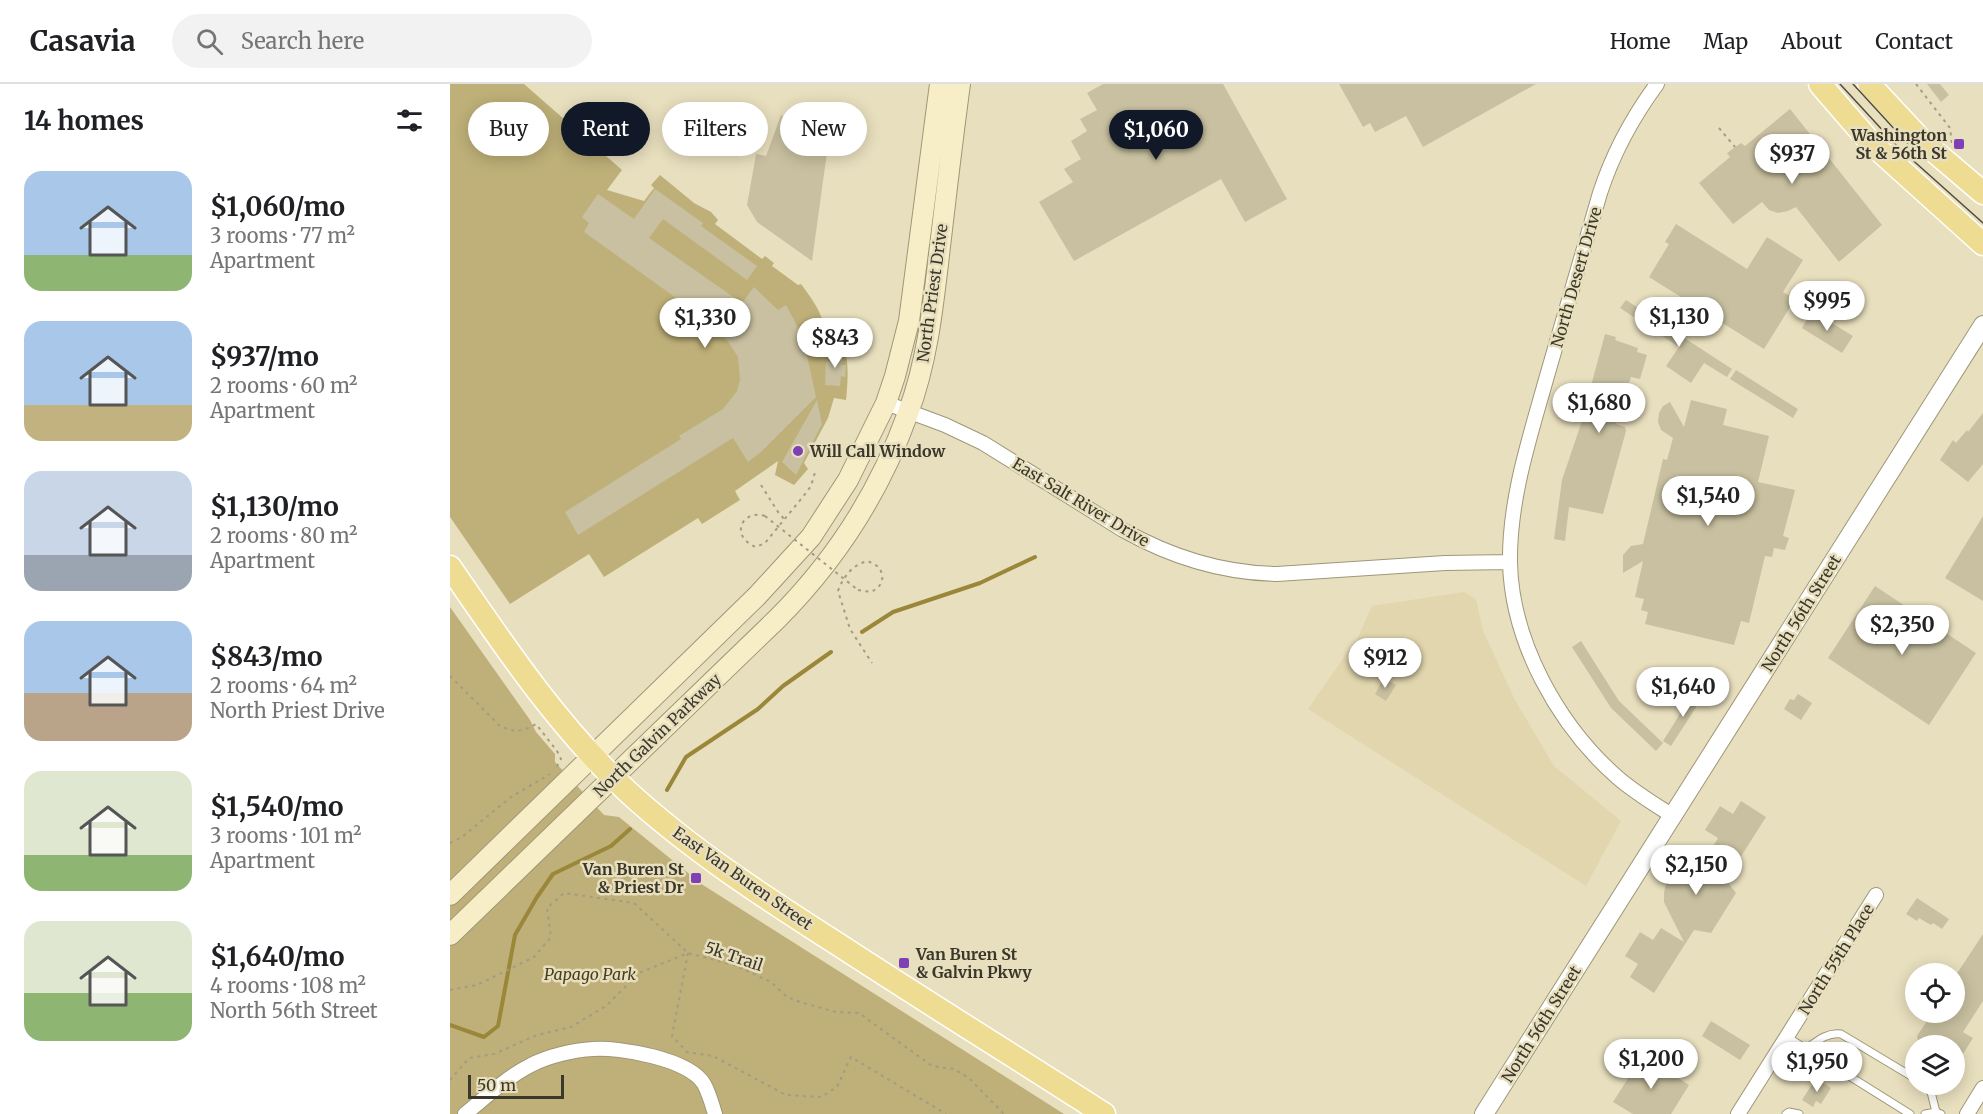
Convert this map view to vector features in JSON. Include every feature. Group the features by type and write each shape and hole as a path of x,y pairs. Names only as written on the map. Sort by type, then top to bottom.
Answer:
{"main road":[{"name":"North Priest Drive","path":"824,519 848,480 886,403 895,376 909,321 939,84"},
{"name":"North Priest Drive","path":"854,525 877,483 909,411 922,363 931,319 960,84"},
{"path":"1820,84 1871,143 1983,244"},
{"path":"1869,84 1922,141 1983,193"},
{"name":"North Galvin Parkway","path":"450,895 757,596 824,519"},
{"name":"North Galvin Parkway","path":"450,935 797,599 830,560 854,525"},
{"name":"East Van Buren Street","path":"450,567 525,676 558,717 614,777 660,818 775,903 1104,1114"}],"street":[{"name":"North Desert Drive","path":"1657,84 1626,131 1600,193 1524,458 1515,508 1510,562 1514,599 1522,629 1532,659 1547,690 1592,751 1617,777 1673,816"},
{"name":"North 56th Street","path":"1484,1114 1983,325"},
{"name":"East Salt River Drive","path":"886,403 945,425 983,443 1132,536 1187,560 1239,570 1277,574 1445,563 1510,562"},
{"name":"North 55th Place","path":"1738,1114 1876,895"},
{"path":"465,1114 498,1086 532,1064 552,1057 594,1049 658,1057 685,1068 703,1082 715,1114"},
{"path":"1966,1114 1983,1088"}],"lane":[{"path":"1806,1049 1824,1036 1834,1033 1841,1034 1905,1072"},
{"path":"1787,1036 1910,1114"},
{"path":"1924,1114 1938,1113 1932,1095"},
{"path":"1786,1114 1789,1112 1799,1114"}],"path":[{"path":"1916,84 1950,128 1953,145"},
{"path":"1719,128 1735,147"},
{"path":"816,469 811,486 785,520 780,526 774,532 765,543 756,547 746,543 740,533 741,524 748,517 765,516 774,524 784,531 793,538 821,561 840,575 849,583 858,590 865,593 881,586 883,580 879,567 868,561 861,562 851,569 846,577 840,585 839,596 849,628 872,663"},
{"path":"761,485 785,520"},
{"path":"450,676 499,725 506,729 518,731 536,724 557,750 561,759 551,774 511,796 462,837 450,843"},
{"path":"450,990 477,984 534,957 551,938 547,908 564,893 634,903 688,953 672,1036 687,1052 713,1056 786,1095 821,1097 837,1087 851,1057 946,1114"},
{"name":"5k Trail","path":"450,1080 469,1058 494,1054 537,1035 571,1027 606,1006 639,973 688,953 734,965 771,982 787,998 837,1012 859,1013 932,1066 954,1069 969,1078 1004,1114"}],"shaded area":[{"path":"1464,592 1476,599 1483,631 1515,700 1554,766 1621,821 1586,886 1308,709 1358,637 1372,606"}],"green space":[{"path":"450,84 524,84 545,102 468,102 468,156 549,156 549,106 561,116 561,156 606,156 622,170 607,190 644,201 654,188 651,185 660,175 694,203 711,212 718,220 715,224 762,259 765,256 774,263 772,266 798,285 801,284 822,319 825,343 844,345 848,379 846,400 834,398 828,418 804,463 808,469 794,485 775,475 778,461 735,491 740,500 702,524 698,518 604,577 589,554 510,604 450,517"},
{"name":"Papago Park","path":"450,607 530,720 536,732 555,754 555,762 604,815 619,817 703,885 1064,1114 450,1114"}],"building":[{"path":"1103,84 1223,84 1287,199 1245,222 1221,179 1074,261 1039,202 1073,182 1064,169 1081,159 1071,141 1087,131 1080,119 1097,110 1087,93"},
{"path":"1339,84 1536,84 1423,147 1406,116 1375,132 1370,123 1363,127"},
{"path":"1927,84 1940,84 1949,95 1941,102"},
{"path":"1790,109 1882,225 1839,262 1796,207 1778,213 1769,210 1762,202 1733,224 1699,183 1730,157 1727,153 1741,143 1745,146"},
{"path":"780,118 780,156 826,156 812,261 757,222 747,205 756,156 768,156"},
{"path":"655,189 703,223 701,226 757,266 747,280 663,219 649,238 742,303 754,287 778,310 786,305 803,337 816,397 748,462 733,438 578,535 565,512 681,439 679,436 723,409 737,391 740,380 738,357 727,340 684,308 686,305 584,232 589,223 582,217 598,194 634,219"},
{"path":"1676,224 1747,269 1767,237 1803,260 1783,292 1795,299 1764,349 1649,277 1669,244 1665,242"},
{"path":"1626,300 1732,369 1727,377 1704,363 1691,383 1666,366 1679,347 1620,308"},
{"path":"1812,311 1853,336 1842,353 1802,328"},
{"path":"1605,334 1638,348 1637,352 1647,355 1640,379 1631,377 1616,424 1625,427 1626,431 1603,514 1569,507 1565,541 1554,539 1562,480 1590,397 1588,397"},
{"path":"831,350 843,351 842,365 846,365 845,377 841,376 840,386 825,385 826,362 830,362"},
{"path":"1736,370 1798,409 1793,418 1730,379"},
{"path":"817,400 822,424 796,475 782,462"},
{"path":"1691,400 1727,409 1723,425 1769,436 1758,482 1795,490 1783,536 1789,538 1785,550 1774,548 1772,557 1765,556 1749,623 1741,621 1734,645 1645,624 1648,612 1641,610 1644,599 1635,597 1643,561 1623,573 1623,555 1631,546 1643,544 1663,459 1667,460 1673,438 1661,430 1658,422 1659,413 1663,406 1670,402 1684,427"},
{"path":"1983,413 1983,464 1968,482 1940,460 1953,440 1956,443"},
{"path":"1983,516 1983,601 1945,578"},
{"path":"1875,586 1976,653 1929,725 1828,658"},
{"path":"1581,641 1619,701 1663,743 1656,751 1611,708 1572,647"},
{"path":"1384,678 1396,685 1386,701 1375,694"},
{"path":"1695,690 1704,695 1671,746 1663,741"},
{"path":"1798,694 1812,703 1801,720 1784,709 1790,699 1794,700"},
{"path":"1741,801 1766,817 1726,880 1736,893 1711,933 1694,930 1654,993 1630,977 1638,964 1625,956 1640,932 1653,940 1661,928 1684,942 1664,902 1666,883 1676,871 1689,864 1732,864 1710,851 1718,838 1705,830 1720,806 1733,814"},
{"path":"1917,898 1949,919 1942,929 1919,918 1917,921 1906,914"},
{"path":"1983,934 1983,1001 1963,1032 1973,1038 1965,1051 1965,1035 1918,1035 1926,1023 1965,1023 1964,963"},
{"path":"1711,1021 1750,1045 1740,1060 1702,1036"},
{"path":"1643,1055 1689,1085 1671,1114 1633,1114 1613,1102"},
{"path":"1816,1078 1831,1088 1821,1104 1816,1101 1813,1107 1802,1100"}],"waterway":[{"path":"862,632 893,612 980,583 1035,557"},
{"path":"667,790 686,757 758,709 783,686 831,652"},
{"path":"450,1025 484,1037 498,1026 515,935 537,897 553,874 611,846 630,829"}],"tram line":[{"path":"1840,84 1898,147 1983,223"},
{"path":"1853,84 1910,146"}],"place":[{"name":"Washington St & 56th St","path":"1959,144"},
{"name":"Will Call Window","path":"798,451"},
{"name":"Van Buren St & Priest Dr","path":"696,878"},
{"name":"Van Buren St & Galvin Pkwy","path":"904,963"}]}
